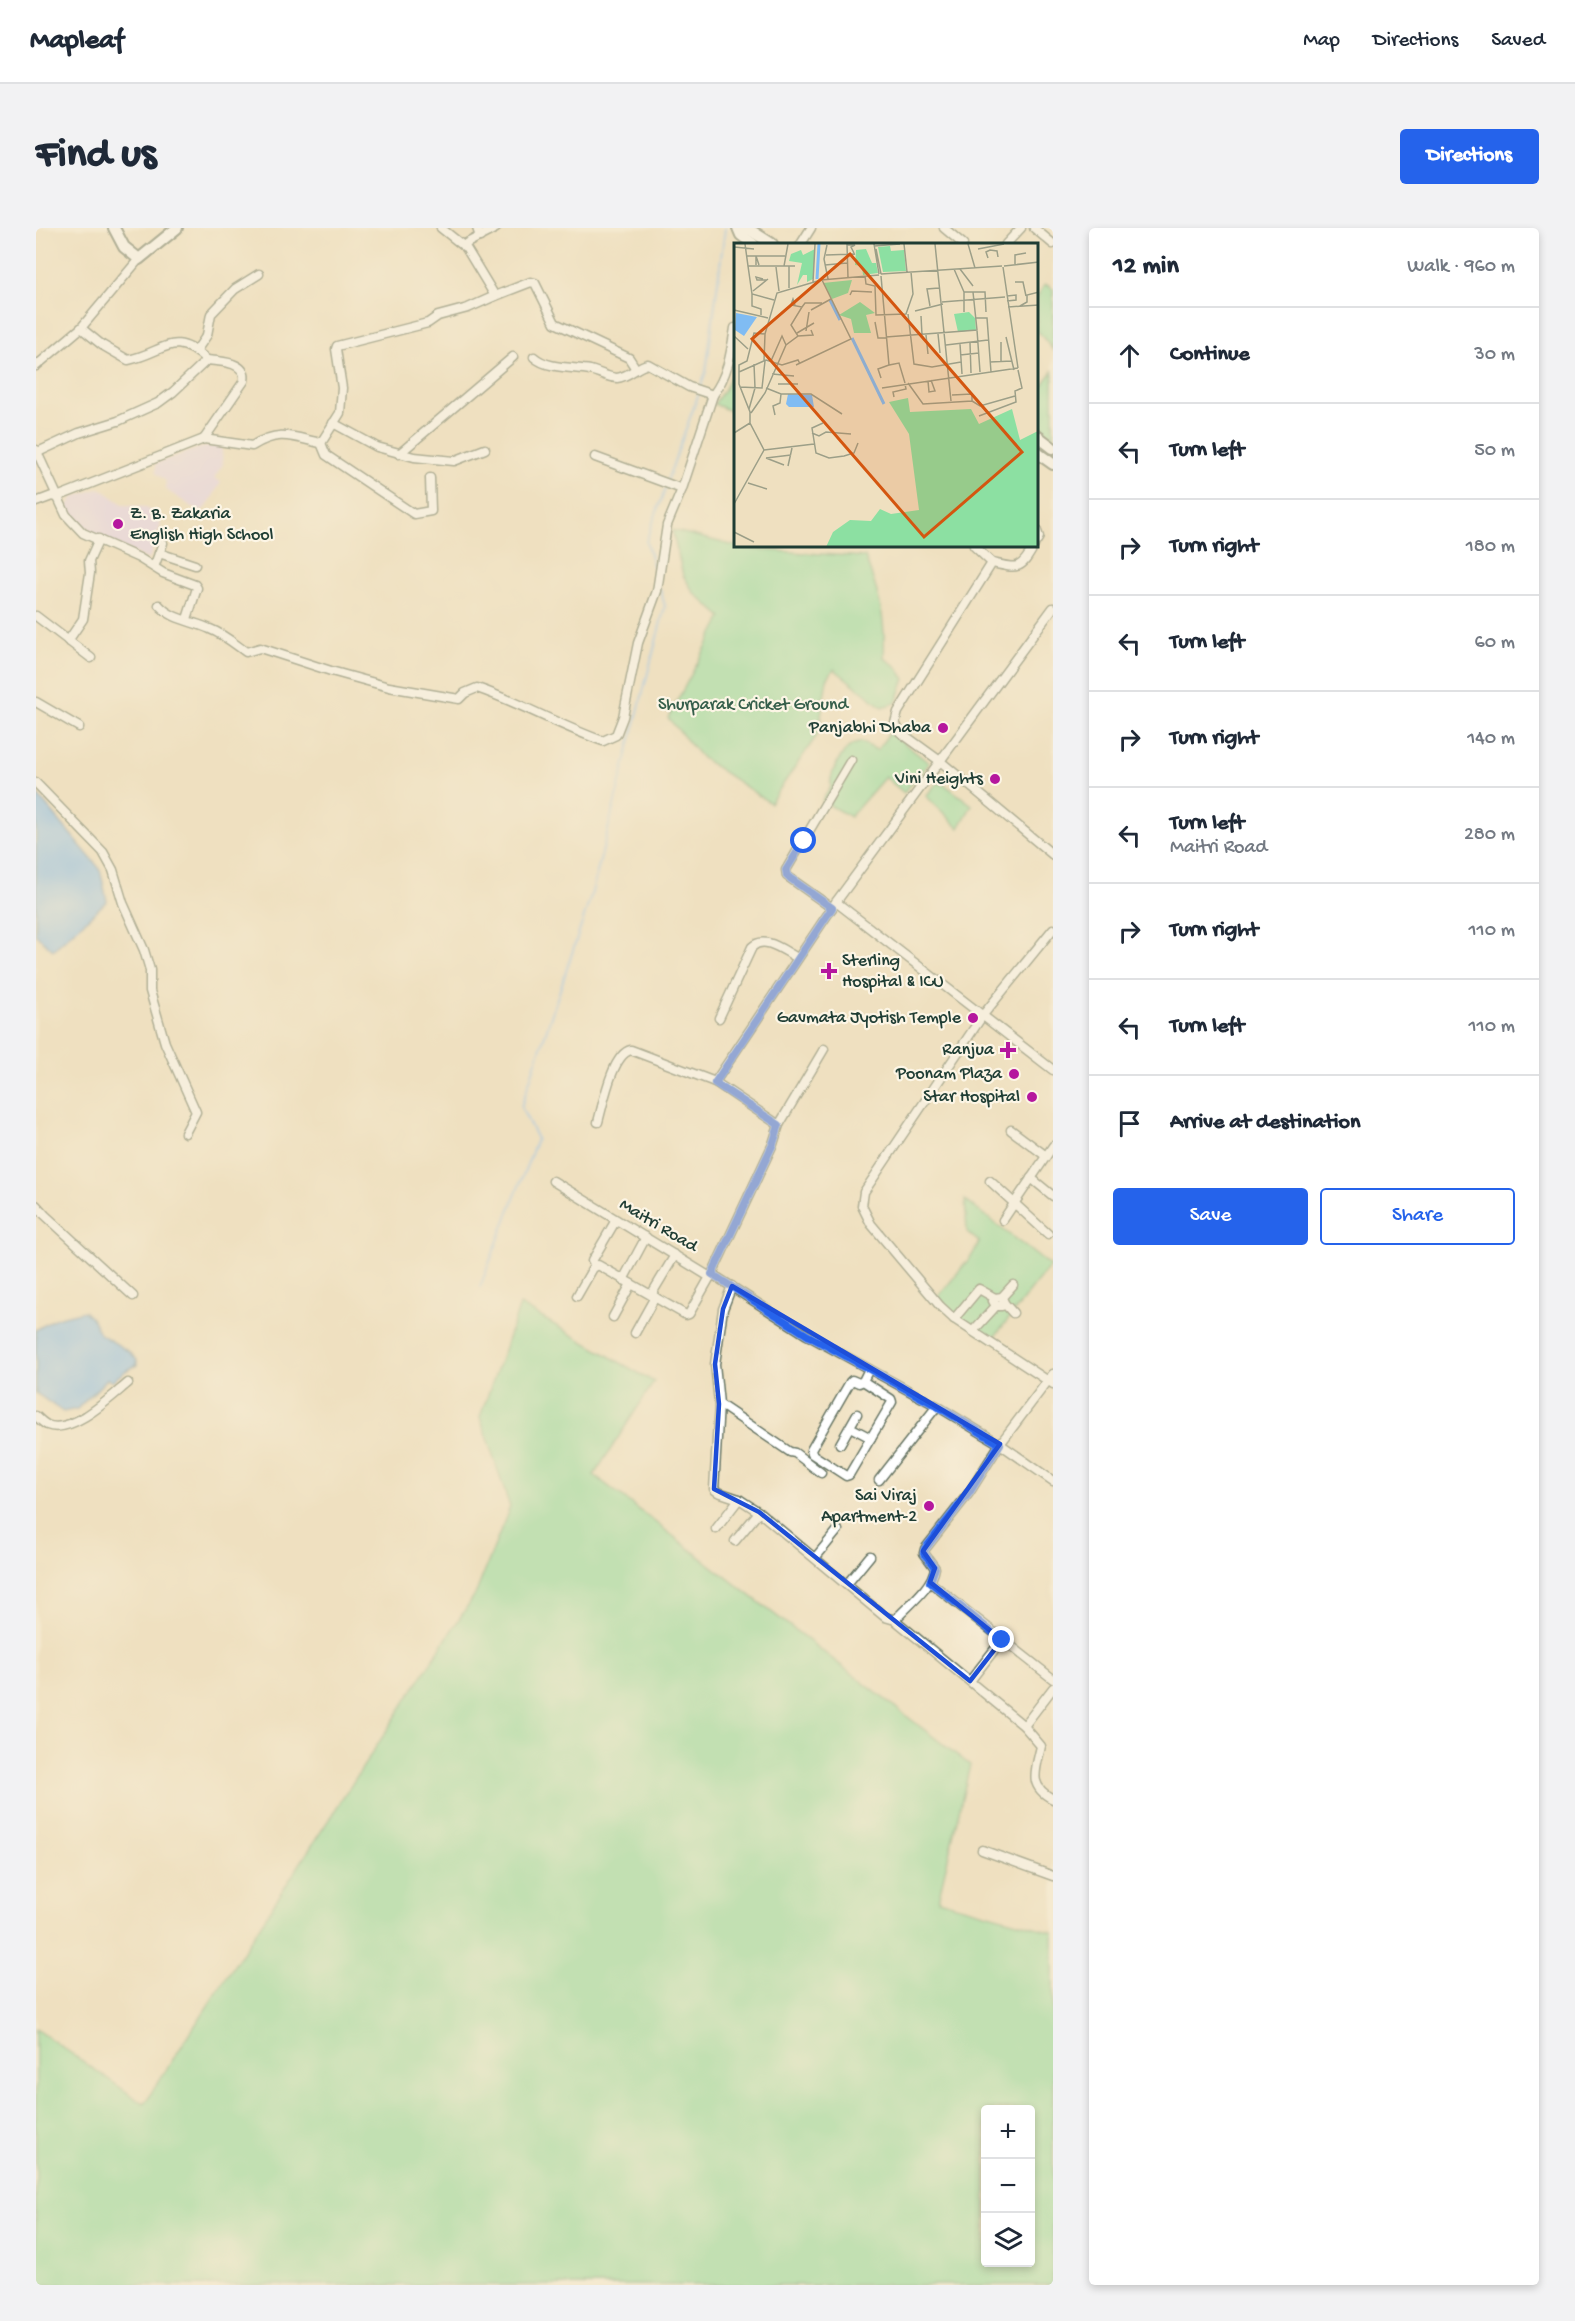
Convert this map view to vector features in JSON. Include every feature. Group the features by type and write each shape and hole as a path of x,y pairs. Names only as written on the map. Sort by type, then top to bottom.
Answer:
{"main road":[{"path":"114,228 124,247 139,259 177,228"},
{"path":"738,228 741,235 768,243"},
{"path":"1038,437 1053,448"},
{"path":"1038,453 1053,464"}],"street":[{"path":"441,228 467,246"},
{"path":"447,228 467,246 495,296"},
{"path":"467,246 478,232 496,228"},
{"path":"802,243 811,228"},
{"path":"944,228 962,243"},
{"path":"1007,243 1021,228"},
{"path":"1034,228 1053,244"},
{"path":"36,366 81,328 139,259"},
{"path":"196,351 207,335 211,314 235,289 259,274"},
{"path":"321,443 340,413 342,388 337,346 428,323 438,316 468,308 531,282 535,283 555,323 629,358 636,369"},
{"path":"81,328 102,345 128,360 143,357 172,343 182,343 207,360 234,364 245,375 243,381 204,439"},
{"path":"159,605 164,611 178,618 213,629 246,652 260,648 389,687 459,699 465,693 477,688 543,714 573,731 603,741 616,735 623,717 638,643 660,578 667,525 682,489 711,395 722,383 729,362 734,334"},
{"path":"399,454 513,357"},
{"path":"534,357 556,365 591,370 617,378 648,364 689,387 711,395"},
{"path":"187,620 197,588 83,533 73,525 57,497 37,451 79,433 118,421 158,403 207,360"},
{"path":"333,423 377,447 414,458 454,461 485,450"},
{"path":"36,502 52,496 57,497 204,439 252,446 267,436 278,434 321,443"},
{"path":"321,443 326,455 414,514 431,511 430,478"},
{"path":"595,457 682,489"},
{"path":"68,641 83,619 90,573 89,561 99,539"},
{"path":"154,567 163,543"},
{"path":"976,548 992,563 1014,568 1021,566 1032,548"},
{"path":"159,553 195,565"},
{"path":"992,563 898,712 895,723 900,732 940,761 1053,855"},
{"path":"715,1083 834,905 1053,608"},
{"path":"36,616 91,658"},
{"path":"36,702 79,727"},
{"path":"851,760 786,870 787,876 834,905 983,1015 1053,1070"},
{"path":"36,783 103,852 113,870 123,903 150,970 150,991 165,1043 196,1112 185,1132"},
{"path":"895,1620 930,1582 934,1573 933,1564 924,1553 925,1549 969,1493 1000,1444 1051,1379 954,1319 940,1306 871,1224 862,1206 864,1192 983,1015 1053,929"},
{"path":"718,1018 755,944 765,941 798,958"},
{"path":"595,1266 598,1265 686,1315 689,1314 711,1275 773,1144 779,1125 824,1049"},
{"path":"598,1122 616,1064 626,1052 631,1050 715,1083 779,1125"},
{"path":"1011,1131 1046,1156"},
{"path":"1003,1220 1053,1146"},
{"path":"1031,1178 1053,1196"},
{"name":"Maitri Road","path":"553,1181 675,1255 732,1286 807,1335 937,1406 1000,1444 1053,1481"},
{"path":"990,1181 1048,1234"},
{"path":"36,1204 133,1296"},
{"path":"595,1266 592,1261 616,1220"},
{"path":"613,1317 646,1237"},
{"path":"635,1332 675,1255"},
{"path":"577,1296 595,1266"},
{"path":"973,1331 1013,1285"},
{"path":"732,1286 723,1309 716,1364 719,1404 714,1489 740,1499 759,1512 885,1617 895,1620 1024,1726 1041,1746 1035,1776 1036,1785 1041,1793 1053,1799"},
{"path":"954,1319 980,1289 1013,1313"},
{"path":"862,1381 869,1369"},
{"path":"852,1380 859,1383 862,1381 891,1399 892,1402 849,1475 846,1476 812,1454 811,1450 850,1382 852,1380"},
{"path":"36,1416 47,1425 75,1423 128,1383"},
{"path":"719,1404 790,1452 795,1453 821,1473"},
{"path":"879,1480 937,1406"},
{"path":"840,1444 857,1414"},
{"path":"850,1427 871,1438"},
{"path":"716,1528 740,1499"},
{"path":"735,1541 759,1512"},
{"path":"815,1558 838,1530"},
{"path":"847,1584 870,1556"},
{"path":"930,1582 1053,1679"},
{"path":"970,1681 1002,1640"},
{"path":"1024,1726 1052,1692"},
{"path":"982,1850 1053,1876"}],"highlighted area":[{"path":"732,1286 1000,1444 923,1551 935,1568 930,1582 1002,1640 970,1681 759,1512 714,1489 719,1404 715,1364 723,1309"}],"shaded area":[{"path":"221,445 223,464 214,478 221,482 208,505 200,512 165,489 166,481 156,473 156,463 200,448"},
{"name":"Z. B. Zakaria English High School","path":"100,488 124,505 145,507 155,515 161,524 149,560 94,535 75,523 67,507 74,497"}],"green space":[{"path":"1045,284 1053,289 1053,350 1038,331 1038,295"},
{"path":"734,365 734,413 714,404 726,387"},
{"path":"1053,371 1053,437 1038,426 1038,392"},
{"name":"Shurparak Cricket Ground","path":"672,530 734,546 734,548 865,557 883,618 884,658 896,666 905,679 896,703 882,707 834,669 827,679 818,734 770,803 702,758 668,718 722,617 694,593 683,575"},
{"path":"890,732 929,763 904,793 885,777 850,817 822,801 831,787 837,764 848,748 861,742 877,750"},
{"path":"937,783 945,785 972,805 959,828 926,796"},
{"path":"965,1200 1050,1266 992,1340 957,1317 938,1297 973,1254 979,1242 967,1232"},
{"path":"520,1305 654,1382 594,1475 970,1765 938,1900 1053,1932 1053,2285 36,2285 36,2029 144,2104 476,1593 510,1507 480,1417"}],"water":[{"path":"36,793 100,869 107,901 53,950 36,935"},
{"path":"84,1311 93,1320 100,1334 128,1351 137,1360 137,1365 112,1381 107,1379 77,1409 63,1412 36,1393 36,1330 56,1318"}],"waterway":[{"path":"700,388 706,372 725,228"},
{"path":"667,481 699,393"},
{"path":"656,575 646,541 666,487"},
{"path":"480,1287 537,1139 521,1107 591,896 665,606 660,589"}],"place":[{"name":"Z. B. Zakaria English High School","path":"118,524"},
{"name":"Panjabhi Dhaba","path":"943,728"},
{"name":"Vini Heights","path":"995,779"},
{"name":"Sterling Hospital & ICU","path":"829,971"},
{"name":"Gavmata Jyotish Temple","path":"973,1018"},
{"name":"Ranjua","path":"1008,1050"},
{"name":"Poonam Plaza","path":"1014,1074"},
{"name":"Star Hospital","path":"1032,1097"},
{"name":"Sai Viraj Apartment-2","path":"929,1506"}],"route":[{"path":"804,841 786,870 787,876 832,908 715,1083 779,1125 773,1144 712,1274 807,1335 937,1406 1000,1444 969,1493 924,1553 935,1568 930,1582 1002,1640"}]}
